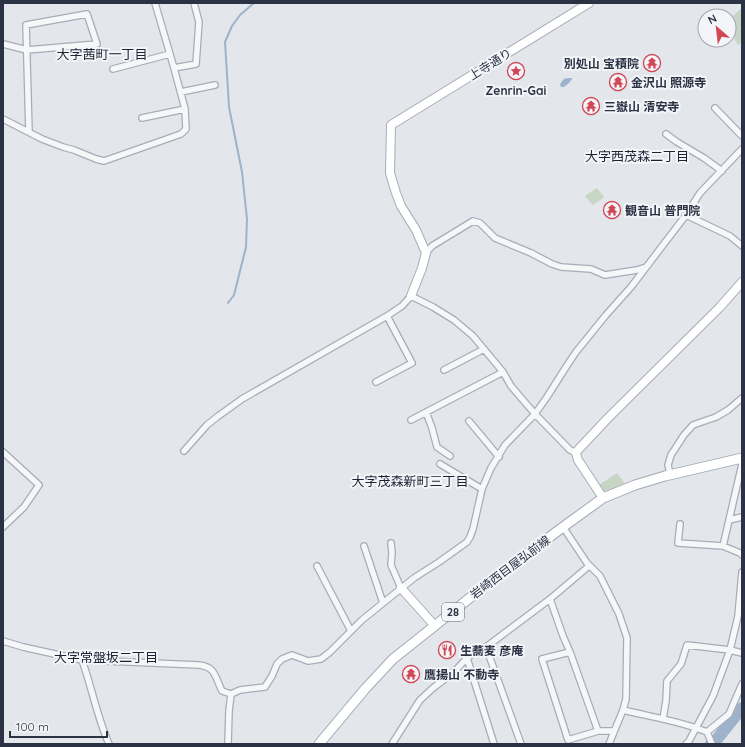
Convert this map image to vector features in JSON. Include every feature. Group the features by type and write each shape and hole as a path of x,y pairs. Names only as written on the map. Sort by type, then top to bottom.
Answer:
{"main road":[{"name":"岩崎西目屋弘前線","path":"319,744 365,689 393,659 496,577 603,498 635,485 670,474 741,458"}],"street":[{"path":"3,119 63,147 104,161 180,134 186,130 185,109 155,3"},
{"path":"174,68 196,64 199,22 194,3"},
{"name":"上寺通り","path":"426,253 416,230 401,206 390,173 391,125 589,3"},
{"path":"3,44 27,50 97,44 87,14 26,25 27,50 29,132"},
{"path":"113,69 170,54"},
{"path":"180,92 215,85"},
{"path":"715,108 742,136"},
{"path":"142,118 185,109"},
{"path":"666,134 722,171"},
{"path":"3,641 23,648 82,660 207,666 213,671 222,691 231,694 240,690 265,687 277,664 285,657 292,656 308,661 321,659 362,620 401,588 467,542 473,529 482,490 491,468 505,445 535,414 576,352 631,287 686,215 700,194 742,149"},
{"path":"686,215 730,236 742,246"},
{"path":"184,451 212,421 242,399 402,306 411,296 426,253 432,246 473,221 480,223 495,238 552,264 591,270 605,275 637,270 646,267"},
{"path":"603,498 578,460 576,453 579,448 720,307 742,282"},
{"path":"411,296 454,320 473,336 503,372 511,386 535,414 570,450 576,453"},
{"path":"376,382 412,363 387,316"},
{"path":"444,370 484,349"},
{"path":"411,420 503,372"},
{"path":"670,474 668,465 671,456 684,435 693,425 716,417 728,410 742,398"},
{"path":"426,412 437,447 450,456"},
{"path":"468,420 499,457"},
{"path":"3,452 39,485 24,507 3,527"},
{"path":"723,546 729,520 740,485 742,464 741,458"},
{"path":"440,464 482,490"},
{"path":"729,520 742,516"},
{"path":"680,524 678,543 723,546 742,555"},
{"path":"563,527 589,566 600,576 619,614 627,638 626,699 624,710 609,744"},
{"path":"391,543 391,565 401,588 435,626"},
{"path":"364,546 383,603"},
{"path":"317,566 351,630"},
{"path":"392,744 420,700 433,688 454,672 467,658 486,647 550,599 589,566"},
{"path":"686,744 713,696 730,650 738,616 742,572"},
{"path":"550,599 598,731"},
{"path":"663,719 667,681 681,664 687,646 730,650 742,653"},
{"path":"486,647 521,744"},
{"path":"570,652 542,659 568,740 598,731 614,731"},
{"path":"467,658 494,744"},
{"path":"82,660 103,730 109,744"},
{"path":"708,733 728,714 742,684"},
{"path":"228,744 228,711 231,694"},
{"path":"624,710 696,727 708,733 712,744"}],"green space":[{"path":"742,8 742,42 738,45 737,43 737,12"},
{"path":"597,188 604,197 593,205 585,196"},
{"path":"617,473 625,484 610,491 602,490 599,485"}],"water":[{"path":"564,79 572,79 564,87 561,87 560,84"}],"waterway":[{"path":"228,303 234,295 246,247 247,219 242,172 229,107 225,42 232,26 240,15 254,3"},
{"path":"711,744 717,739 742,708"}],"place":[{"name":"別処山 宝積院","path":"652,63"},
{"name":"Zenrin-Gai","path":"516,71"},
{"name":"金沢山 照源寺","path":"618,82"},
{"name":"三嶽山 清安寺","path":"591,106"},
{"name":"観音山 普門院","path":"612,210"},
{"name":"生蕎麦 彦庵","path":"447,650"},
{"name":"鷹揚山 不動寺","path":"411,674"}],"district":[{"name":"大字茜町一丁目","path":"102,54"},
{"name":"大字西茂森二丁目","path":"637,156"},
{"name":"大字茂森新町三丁目","path":"410,481"},
{"name":"大字常盤坂二丁目","path":"106,657"}]}
